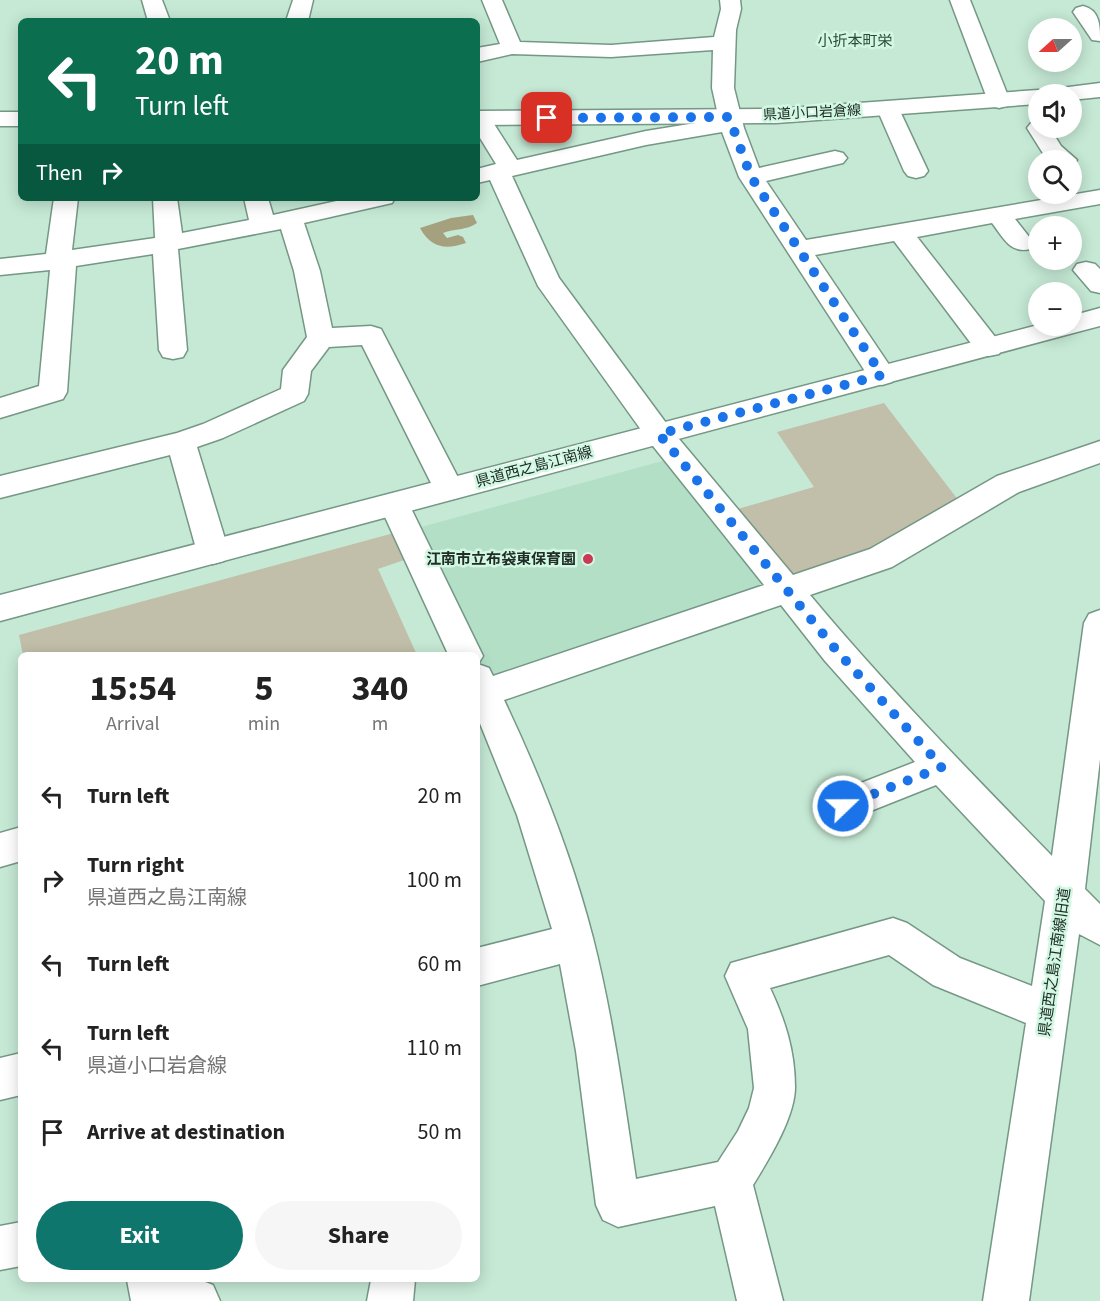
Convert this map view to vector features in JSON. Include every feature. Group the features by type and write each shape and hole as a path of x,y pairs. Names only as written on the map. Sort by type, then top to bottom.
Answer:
{"street":[{"path":"152,0 158,18"},
{"path":"298,18 303,0"},
{"path":"492,0 512,48"},
{"path":"730,0 731,9 725,30 723,88 729,117 751,177 801,249 882,375"},
{"path":"960,0 999,101"},
{"path":"1083,12 1100,35"},
{"path":"480,54 512,48 611,51 725,43"},
{"path":"1082,92 1100,90"},
{"name":"県道小口岩倉線","path":"480,118 729,117 888,109 1028,98"},
{"path":"888,109 916,171"},
{"path":"495,172 646,138 715,127 729,117"},
{"path":"0,119 18,119"},
{"path":"480,124 495,172 547,280 659,434 837,651 942,767 1083,914 1100,927"},
{"path":"751,177 835,158"},
{"path":"1082,175 1100,190"},
{"path":"801,249 1100,197"},
{"path":"0,408 52,392 66,201"},
{"path":"165,201 173,350"},
{"path":"257,201 263,224"},
{"path":"0,267 61,261 168,242 370,201"},
{"path":"998,215 1022,243"},
{"path":"0,487 181,442 213,431 294,394 297,370 321,338 307,272 290,219"},
{"path":"900,232 989,346"},
{"name":"県道西之島江南線","path":"1082,322 1100,317"},
{"path":"321,338 371,335 449,489"},
{"name":"県道西之島江南線","path":"0,608 1028,336"},
{"path":"181,442 213,552"},
{"path":"480,688 788,591 881,558 1008,484 1100,452"},
{"path":"394,504 464,652"},
{"name":"県道西之島江南線旧道","path":"1006,1301 1065,895 1100,623"},
{"path":"480,690 519,772 563,900 588,1008 618,1205 731,1181"},
{"path":"843,806 942,767"},
{"path":"0,850 18,845"},
{"path":"760,1301 731,1181 753,1146 769,1112 775,1088 768,1028 745,975 893,936 947,972 1048,1012"},
{"path":"480,966 574,942"},
{"path":"0,1079 18,1075"},
{"path":"0,1248 18,1245"},
{"path":"149,1282 151,1294 197,1301"},
{"path":"390,1301 393,1282"}],"shaded area":[{"path":"473,215 477,223 473,226 443,233 447,238 458,235 463,237 466,243 458,245 439,246 429,240 420,228 451,218"},
{"path":"884,403 962,505 875,554 793,582 734,510 814,487 777,432"},
{"name":"江南市立布袋東保育園","path":"666,460 772,589 494,680 484,675 480,664 480,652 475,652 414,529"},
{"path":"394,533 407,559 378,569 416,652 22,652 19,635"}],"place":[{"name":"江南市立布袋東保育園","path":"588,559"}],"district":[{"name":"小折本町栄","path":"855,41"}],"route":[{"path":"547,118 729,117 751,177 801,249 882,375 659,434 837,651 942,767 843,806"}]}
